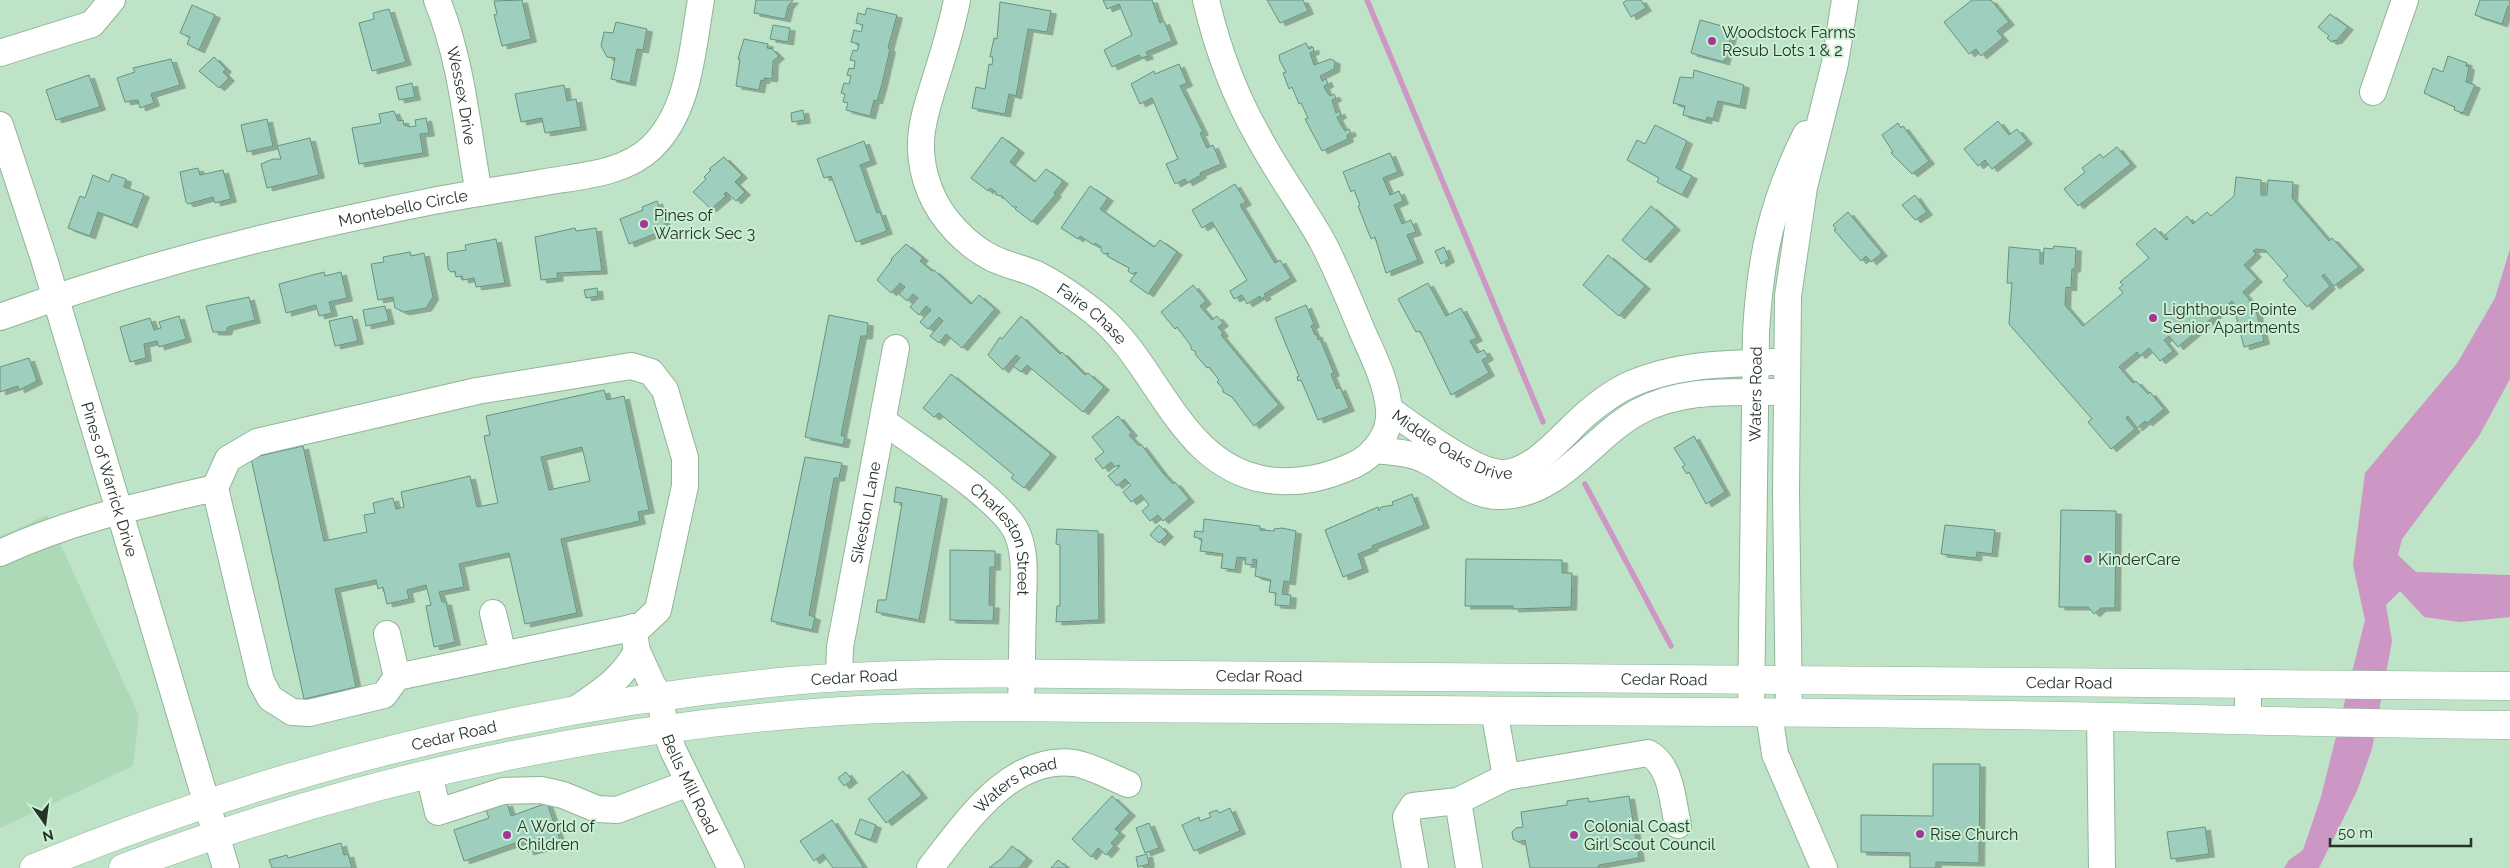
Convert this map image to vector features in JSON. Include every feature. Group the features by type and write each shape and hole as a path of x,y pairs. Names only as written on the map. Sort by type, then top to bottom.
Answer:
{"main road":[{"name":"Cedar Road","path":"34,868 119,833 206,802 324,766 422,741 576,709 660,696 839,678 1022,674 2510,686"},
{"name":"Cedar Road","path":"123,868 216,835 320,802 530,751 665,729 845,711 946,707 1494,710 2100,717 2401,725 2510,725"}],"street":[{"path":"0,53 92,24 112,0"},
{"name":"Wessex Drive","path":"437,0 453,52 479,193"},
{"name":"Montebello Circle","path":"0,317 55,297 136,272 268,238 432,201 600,172 631,161 650,148 667,130 679,108 701,0"},
{"name":"Faire Chase","path":"957,0 950,32 922,118 921,137 922,157 930,192 938,207 958,232 994,258 1037,275 1066,291 1109,324 1186,429 1214,457 1229,467 1261,479 1288,482 1320,478 1360,462 1374,450 1383,438 1388,425 1389,409"},
{"name":"Middle Oaks Drive","path":"1206,0 1223,57 1237,95 1257,136 1322,241 1384,384 1389,409 1476,465 1499,473 1511,473 1530,464 1588,413 1630,385 1686,368 1786,362"},
{"name":"Waters Road","path":"1770,713 1788,679 1786,362 1788,296 1804,187 1842,25 1845,0"},
{"path":"2373,92 2405,0"},
{"name":"Waters Road","path":"1770,713 1751,679 1755,363 1760,272 1769,226 1788,171 1828,88"},
{"name":"Pines of Warrick Drive","path":"0,125 55,297 226,868"},
{"name":"Sikeston Lane","path":"839,678 840,647 896,348"},
{"path":"576,709 614,682 629,667 635,639 641,626 658,610 685,486 685,458 666,390 650,372 631,366 477,391 257,442 228,459 215,488 261,681 270,698 292,712 309,713 384,695 397,677 504,655 635,639"},
{"name":"Middle Oaks Drive","path":"1374,450 1417,456 1456,481 1480,493 1492,496 1516,495 1544,486 1608,432 1640,410 1692,394 1786,392"},
{"name":"Charleston Street","path":"883,421 988,498 1009,519 1017,532 1023,558 1021,708"},
{"path":"0,553 39,535 119,510 215,488"},
{"path":"493,612 504,655"},
{"path":"387,634 397,677"},
{"name":"Bells Mill Road","path":"635,639 660,696 665,729 731,868"},
{"path":"2248,683 2248,721"},
{"path":"1494,710 1506,777"},
{"path":"1770,713 1775,754 1824,868"},
{"path":"2100,717 2102,868"},
{"path":"1415,868 1406,824 1406,817 1413,806 1458,801 1506,777 1648,754 1658,759 1665,768 1678,825"},
{"name":"Waters Road","path":"930,868 976,811 1016,777 1033,769 1054,764 1074,763 1128,784"},
{"path":"429,774 438,812 503,791 541,790 563,795 597,809 617,810 689,783"},
{"path":"1458,801 1470,868"}],"shaded area":[{"path":"2510,249 2510,379 2479,436 2402,539 2398,555 2416,572 2510,575 2510,617 2460,622 2424,617 2400,591 2386,605 2392,641 2372,749 2357,791 2319,868 2284,868 2289,860 2303,850 2321,797 2365,620 2353,565 2365,473 2458,362 2495,298"},
{"path":"47,515 139,716 133,766 0,828 0,537"}],"building":[{"path":"522,0 531,39 502,46 494,15 497,14 494,1"},
{"path":"756,0 793,0 788,6 785,19 754,13"},
{"path":"1103,0 1152,0 1160,23 1164,21 1172,41 1146,52 1148,56 1141,58 1139,55 1112,67 1104,50 1132,35 1119,4 1107,9"},
{"path":"1267,0 1303,0 1308,11 1280,23"},
{"path":"1627,0 1641,0 1646,8 1631,17 1623,3"},
{"path":"1972,0 1991,0 2009,22 1997,31 2003,38 1981,56 1976,49 1969,54 1944,22"},
{"path":"2480,0 2510,0 2510,7 2508,6 2502,24 2475,15"},
{"path":"1000,2 1051,11 1047,32 1028,29 1016,96 1009,94 1005,114 972,108 976,87 985,89 989,64 992,65 993,57 990,57 994,38 997,39"},
{"path":"192,5 215,15 199,50 187,44 190,37 180,33"},
{"path":"867,8 897,15 888,48 890,49 882,84 877,101 874,100 870,116 846,110 848,103 843,102 845,94 841,93 844,83 849,84 851,76 847,75 849,68 854,69 855,61 850,60 853,50 857,51 859,44 851,42 854,30 861,32 863,25 856,23 858,13 865,15"},
{"path":"389,9 406,62 372,71 359,23 374,19 373,13"},
{"path":"2330,14 2348,27 2336,41 2332,42 2327,38 2329,36 2318,27"},
{"name":"Woodstock Farms Resub Lots 1 & 2","path":"1700,20 1733,29 1724,62 1691,53"},
{"path":"616,22 647,29 643,50 637,49 630,83 611,79 615,58 607,57 601,46 604,32 613,33"},
{"path":"773,25 790,28 788,42 770,39"},
{"path":"744,39 768,44 767,48 772,49 779,56 773,61 772,79 764,78 764,81 761,80 759,90 736,86 740,59 738,59"},
{"path":"1306,43 1309,49 1313,47 1314,51 1310,53 1314,65 1330,59 1335,61 1334,69 1320,76 1322,81 1326,79 1328,84 1324,86 1326,91 1330,96 1334,94 1336,98 1332,100 1336,113 1339,111 1341,115 1337,117 1340,123 1345,131 1349,129 1351,133 1347,135 1348,139 1322,151 1305,119 1308,118 1301,103 1299,104 1292,87 1289,89 1283,73 1286,72 1279,55"},
{"path":"2448,56 2467,63 2466,66 2469,67 2466,82 2475,85 2463,113 2454,110 2455,107 2424,93 2433,68 2443,72"},
{"path":"214,57 226,69 223,72 229,78 219,88 199,71"},
{"path":"171,59 180,85 151,94 154,103 140,108 138,100 125,102 117,78 135,72 133,68"},
{"path":"1179,64 1187,83 1180,86 1203,132 1200,133 1207,148 1213,145 1221,164 1200,173 1201,175 1187,183 1185,179 1175,184 1166,164 1178,159 1152,98 1140,104 1131,84 1154,71 1155,74"},
{"path":"1694,70 1744,85 1740,106 1718,101 1713,119 1707,117 1706,121 1683,115 1685,106 1673,103 1680,77 1693,78"},
{"path":"89,75 100,107 56,120 46,90"},
{"path":"412,83 415,97 399,100 396,87"},
{"path":"564,85 567,101 576,99 581,127 545,133 542,118 521,122 515,94"},
{"path":"803,110 805,120 792,122 791,113"},
{"path":"394,111 398,121 403,120 404,125 410,127 416,126 415,120 426,118 429,133 420,134 423,153 359,164 352,128 381,123 379,114"},
{"path":"267,119 273,146 247,152 241,125"},
{"path":"1998,121 2009,135 2017,129 2027,141 1992,169 1985,160 1978,166 1964,149"},
{"path":"1898,123 1901,128 1903,126 1929,161 1912,174 1891,153 1893,152 1882,135"},
{"path":"1655,125 1687,141 1676,168 1692,176 1682,195 1657,182 1659,178 1627,160 1637,140 1645,144"},
{"path":"1002,137 1019,150 1010,162 1035,182 1046,169 1063,181 1054,193 1056,194 1032,222 1015,209 1017,207 1013,207 1002,196 996,195 996,192 990,188 988,191 971,178"},
{"path":"310,138 319,175 267,188 261,164 273,159 281,159 277,146"},
{"path":"864,141 871,161 860,165 877,213 880,212 887,231 856,242 831,176 824,178 817,159"},
{"path":"2117,147 2131,164 2078,206 2064,189 2085,172 2082,168 2100,154 2103,158"},
{"path":"1390,153 1398,172 1383,178 1390,195 1399,191 1403,201 1394,205 1402,224 1411,220 1416,232 1407,235 1418,260 1386,273 1375,237 1371,239 1354,190 1351,192 1343,172"},
{"path":"724,157 742,175 735,182 745,192 736,201 726,192 724,194 726,196 711,209 693,192 706,179 704,177 711,170 709,169"},
{"path":"198,168 200,175 223,170 231,199 215,203 213,197 188,204 180,172"},
{"path":"112,174 126,179 124,187 144,194 132,225 98,212 90,236 68,228 80,196 85,198 93,175 109,182"},
{"name":"Lighthouse Pointe Senior Apartments","path":"2236,177 2261,180 2261,195 2267,195 2268,180 2293,182 2292,198 2329,241 2332,238 2359,267 2334,286 2324,274 2322,276 2330,286 2307,307 2283,280 2288,276 2265,250 2256,249 2253,251 2256,254 2244,265 2257,279 2243,292 2249,299 2251,308 2255,307 2264,341 2244,347 2235,312 2237,312 2236,306 2232,301 2178,347 2169,336 2164,340 2173,351 2160,361 2149,348 2140,356 2137,352 2119,367 2133,383 2136,381 2148,394 2150,392 2164,409 2147,423 2145,421 2137,428 2128,416 2126,418 2135,429 2111,449 2088,422 2092,419 2009,324 2012,283 2007,283 2009,247 2040,250 2040,264 2043,264 2044,248 2053,249 2054,246 2076,248 2075,269 2072,269 2071,288 2066,287 2065,305 2083,326 2123,293 2119,288 2123,285 2120,282 2149,258 2136,244 2155,228 2166,240 2168,239 2165,235 2187,216 2193,224 2207,212 2211,216 2234,196"},
{"path":"1235,184 1246,202 1240,205 1275,263 1280,260 1291,278 1264,294 1266,296 1261,299 1260,296 1247,304 1242,295 1234,299 1230,291 1247,280 1212,222 1202,228 1192,210"},
{"path":"1090,186 1108,198 1100,209 1154,247 1160,240 1177,252 1148,294 1130,281 1137,272 1132,274 1128,271 1129,268 1107,256 1109,253 1104,254 1101,251 1101,247 1095,243 1094,245 1080,236 1078,239 1061,228"},
{"path":"1915,195 1927,212 1915,220 1902,205"},
{"name":"Pines of Warrick Sec 3","path":"657,201 667,229 629,244 620,219 643,210 642,207"},
{"path":"1651,206 1675,227 1645,260 1622,240"},
{"path":"1848,212 1882,253 1871,262 1866,256 1861,261 1834,230 1836,229 1833,225"},
{"path":"575,228 576,231 596,228 602,271 557,273 558,278 541,280 535,237"},
{"path":"496,239 505,283 476,287 474,278 463,280 462,276 456,277 455,271 451,272 448,269 447,253 466,250 465,245"},
{"path":"906,244 923,258 920,261 932,271 934,270 971,304 979,295 995,309 962,348 946,334 939,343 930,336 943,321 939,317 928,329 920,322 931,310 926,306 919,315 910,307 918,298 913,294 907,301 899,294 905,287 900,283 891,293 877,280 891,259"},
{"path":"1444,247 1449,259 1441,264 1435,251"},
{"path":"410,252 411,256 424,253 433,297 426,308 404,312 395,308 393,297 378,300 371,264 384,262 383,257"},
{"path":"1608,255 1645,286 1619,316 1583,285"},
{"path":"324,272 325,276 341,272 347,298 329,302 332,313 319,316 316,305 286,313 279,284"},
{"path":"1428,283 1446,316 1461,308 1477,338 1470,341 1477,353 1484,350 1488,357 1482,360 1489,373 1451,395 1420,331 1416,332 1398,299"},
{"path":"1193,285 1206,301 1200,306 1212,320 1217,316 1223,323 1218,327 1223,333 1221,335 1279,405 1254,426 1232,397 1223,392 1223,389 1217,382 1219,380 1195,354 1196,352 1191,349 1191,346 1177,327 1175,329 1161,312"},
{"path":"597,288 598,296 586,298 584,290"},
{"path":"249,297 255,320 228,327 226,332 213,332 206,306"},
{"path":"1306,305 1314,324 1311,326 1315,335 1317,334 1318,340 1320,339 1334,373 1331,374 1337,389 1340,387 1349,408 1318,420 1301,380 1298,381 1297,377 1299,376 1275,318"},
{"path":"385,306 389,321 366,326 363,310"},
{"path":"829,315 868,323 867,336 861,336 841,435 845,437 843,445 805,437"},
{"path":"179,316 186,339 159,347 157,341 144,344 146,358 130,362 120,327 150,318 154,330 161,328 159,322"},
{"path":"352,316 358,341 335,346 329,321"},
{"path":"1021,316 1060,354 1062,352 1085,375 1088,373 1104,387 1083,412 1027,365 1021,372 1013,366 1020,358 1016,355 1003,370 988,355 1000,337 1002,339"},
{"path":"29,358 37,381 19,390 18,386 0,392 0,367"},
{"path":"951,374 1051,454 1024,488 1011,478 1014,475 939,413 934,417 923,408"},
{"path":"604,390 607,400 624,396 649,510 638,512 640,521 561,539 577,613 525,624 509,553 459,564 464,587 439,592 442,602 446,602 455,642 434,647 426,606 431,605 426,585 407,590 409,599 387,604 383,587 378,589 376,580 335,589 356,687 304,699 251,458 303,446 324,541 367,532 364,515 375,513 373,503 393,498 396,509 404,507 401,492 470,476 477,507 498,503 484,436 490,435 486,416","holes":["582,447 590,481 549,490 541,457"]},
{"path":"1118,416 1132,433 1129,435 1139,446 1141,444 1162,472 1173,484 1175,482 1189,499 1163,521 1158,515 1150,521 1142,511 1149,505 1141,495 1131,502 1123,492 1131,485 1125,479 1117,486 1108,476 1120,466 1115,467 1111,462 1103,469 1095,459 1104,452 1092,437"},
{"path":"1694,436 1725,492 1706,504 1689,472 1687,474 1682,467 1685,465 1674,448"},
{"path":"805,457 842,463 839,478 834,478 809,615 815,617 812,630 771,621"},
{"path":"896,487 942,496 919,620 876,612 878,600 886,600 902,503 894,502"},
{"path":"1412,494 1424,525 1372,546 1373,548 1358,554 1363,569 1343,577 1325,530 1378,507 1379,511 1381,507 1393,505 1392,502"},
{"name":"KinderCare","path":"2061,510 2116,511 2115,608 2101,608 2094,614 2088,607 2059,607"},
{"path":"1204,519 1260,526 1260,530 1274,531 1274,529 1282,528 1296,531 1290,582 1284,581 1282,594 1291,595 1290,606 1275,605 1276,593 1269,592 1271,580 1255,576 1257,560 1253,559 1253,565 1245,564 1246,558 1237,557 1235,570 1221,568 1223,554 1200,551 1202,539 1194,537 1195,531 1203,532"},
{"path":"1159,525 1168,534 1159,543 1150,535"},
{"path":"1945,525 1995,530 1992,554 1977,552 1976,558 1941,554"},
{"path":"1057,529 1098,531 1099,620 1056,622 1057,606 1060,606 1060,545 1056,544"},
{"path":"950,550 995,551 995,567 990,567 989,605 994,605 993,621 950,620"},
{"path":"1466,559 1562,560 1562,573 1572,573 1571,607 1513,609 1513,606 1465,606"},
{"name":"Rise Church","path":"1933,764 1980,764 1979,863 1936,862 1936,868 1910,868 1910,853 1861,852 1861,815 1933,816"},
{"path":"903,771 922,795 886,823 868,799"},
{"path":"846,772 852,780 844,786 838,778"},
{"path":"1112,796 1130,813 1115,829 1120,833 1111,843 1114,846 1106,855 1098,848 1091,857 1072,839"},
{"name":"Colonial Coast Girl Scout Council","path":"1629,796 1639,858 1599,865 1598,868 1530,868 1525,840 1518,842 1513,839 1512,832 1516,828 1523,827 1521,812 1567,805 1567,801 1588,798 1589,802"},
{"name":"A World of Children","path":"507,803 511,816 547,803 561,843 528,852 524,840 464,861 454,830 489,818 486,810"},
{"path":"1230,808 1240,831 1194,851 1182,825 1199,817 1200,821 1211,817 1209,813 1217,810 1219,813"},
{"path":"860,819 876,825 871,840 855,834"},
{"path":"832,820 864,868 833,868 823,854 814,861 800,841"},
{"path":"1149,823 1159,848 1145,853 1136,828"},
{"path":"2205,827 2209,854 2171,859 2167,832"},
{"path":"341,843 344,855 348,854 352,868 272,868 269,860 287,855 288,858"},
{"path":"1012,846 1027,858 1019,868 989,868 1002,858"},
{"path":"1147,854 1149,864 1138,867 1136,857"},
{"path":"1058,860 1068,868 1051,868"}],"waterway":[{"path":"1367,0 1543,422"},
{"path":"1585,484 1671,646"}],"place":[{"name":"Woodstock Farms Resub Lots 1 & 2","path":"1712,41"},
{"name":"Pines of Warrick Sec 3","path":"644,224"},
{"name":"Lighthouse Pointe Senior Apartments","path":"2153,318"},
{"name":"KinderCare","path":"2088,559"},
{"name":"Rise Church","path":"1920,834"},
{"name":"A World of Children","path":"507,835"},
{"name":"Colonial Coast Girl Scout Council","path":"1574,835"}]}
